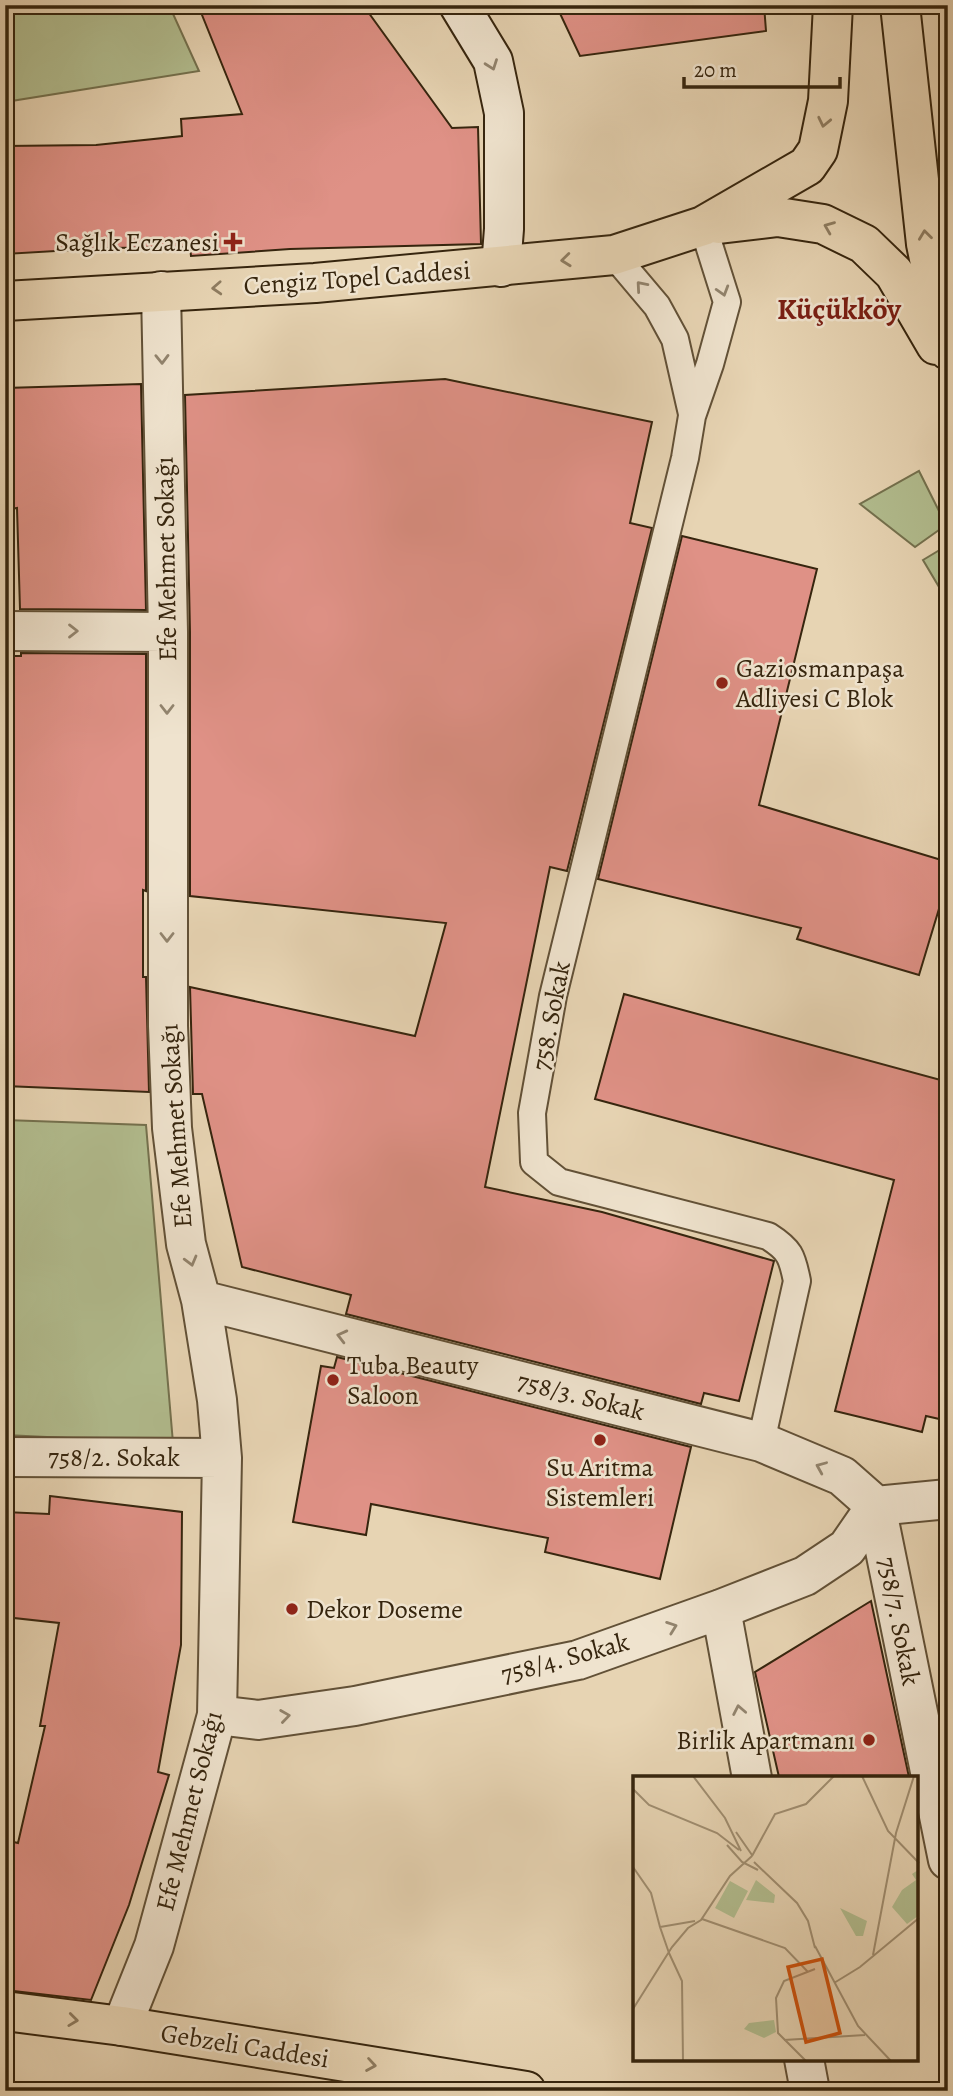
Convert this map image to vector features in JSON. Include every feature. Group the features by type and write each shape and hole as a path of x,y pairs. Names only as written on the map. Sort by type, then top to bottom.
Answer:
{"main road":[{"path":"703,226 807,166 818,150 828,102 833,5"},
{"path":"900,5 926,244 948,350"},
{"path":"703,226 778,217 823,224 864,244 894,273 922,318 948,369"},
{"name":"Cengiz Topel Caddesi","path":"5,301 315,283 614,255 703,226"},
{"name":"Gebzeli Caddesi","path":"5,2011 122,2026 443,2083 526,2091"}],"street":[{"path":"459,5 493,61 504,113 504,229 501,267"},
{"name":"Efe Mehmet Sokağı","path":"122,2026 154,1946 217,1715 222,1458 217,1400 201,1300 186,1244 172,1128 167,956 168,632 161,291"},
{"path":"5,631 168,632"},
{"name":"758/3. Sokak","path":"201,1300 761,1442 842,1476 876,1506"},
{"name":"758/2. Sokak","path":"5,1457 222,1458"},
{"path":"876,1506 948,1499"},
{"name":"758/4. Sokak","path":"217,1715 258,1720 355,1706 578,1660 805,1576 847,1548 876,1506"},
{"name":"758/7. Sokak","path":"876,1506 948,1860"},
{"path":"721,1609 752,1776"},
{"path":"804,2061 810,2091"}],"lane":[{"path":"692,415 710,364 727,302 703,226"},
{"path":"614,255 657,306 676,339 692,415"},
{"name":"758. Sokak","path":"692,415 685,458 553,996 532,1113 534,1162 559,1182 768,1236 792,1257 797,1281 761,1442"}],"green space":[{"path":"43,5 169,5 199,71 5,102 5,17"},
{"path":"919,471 946,525 915,547 860,504"},
{"path":"948,545 948,602 923,560"},
{"path":"5,1120 146,1125 173,1443 5,1435"}],"building":[{"path":"198,5 363,5 452,128 478,127 481,244 290,249 191,256 190,247 107,248 5,254 5,146 96,145 182,136 181,119 242,114"},
{"path":"556,5 764,5 766,31 580,56"},
{"path":"445,379 652,422 630,523 652,528 567,871 550,867 485,1187 602,1212 774,1261 739,1401 704,1393 701,1404 346,1314 351,1295 242,1267 202,1094 193,1094 190,987 415,1036 446,923 190,896 190,632 185,395"},
{"path":"141,384 146,610 20,609 17,508 5,510 5,388"},
{"name":"Gaziosmanpaşa Adliyesi C Blok","path":"682,536 817,569 759,805 948,862 948,879 919,975 797,939 801,928 598,879"},
{"path":"21,653 146,654 146,891 143,890 143,977 146,977 149,1092 5,1086 5,656 21,656"},
{"path":"624,994 948,1082 948,1421 926,1416 922,1432 835,1411 894,1180 595,1099"},
{"path":"337,1357 691,1447 660,1579 545,1552 548,1538 371,1504 366,1535 293,1522 321,1366 334,1368"},
{"path":"50,1496 182,1512 181,1645 158,1772 169,1775 129,1905 91,2000 5,1990 5,1840 18,1843 45,1726 40,1726 59,1623 5,1617 5,1512 49,1514"},
{"path":"871,1601 909,1776 779,1776 755,1672"}],"place":[{"name":"Sağlık Eczanesi","path":"233,242"},
{"name":"Gaziosmanpaşa Adliyesi C Blok","path":"722,683"},
{"name":"Tuba Beauty Saloon","path":"333,1380"},
{"name":"Su Aritma Sistemleri","path":"600,1440"},
{"name":"Dekor Doseme","path":"292,1609"},
{"name":"Birlik Apartmanı","path":"869,1740"}],"district":[{"name":"Küçükköy","path":"839,309"}]}
